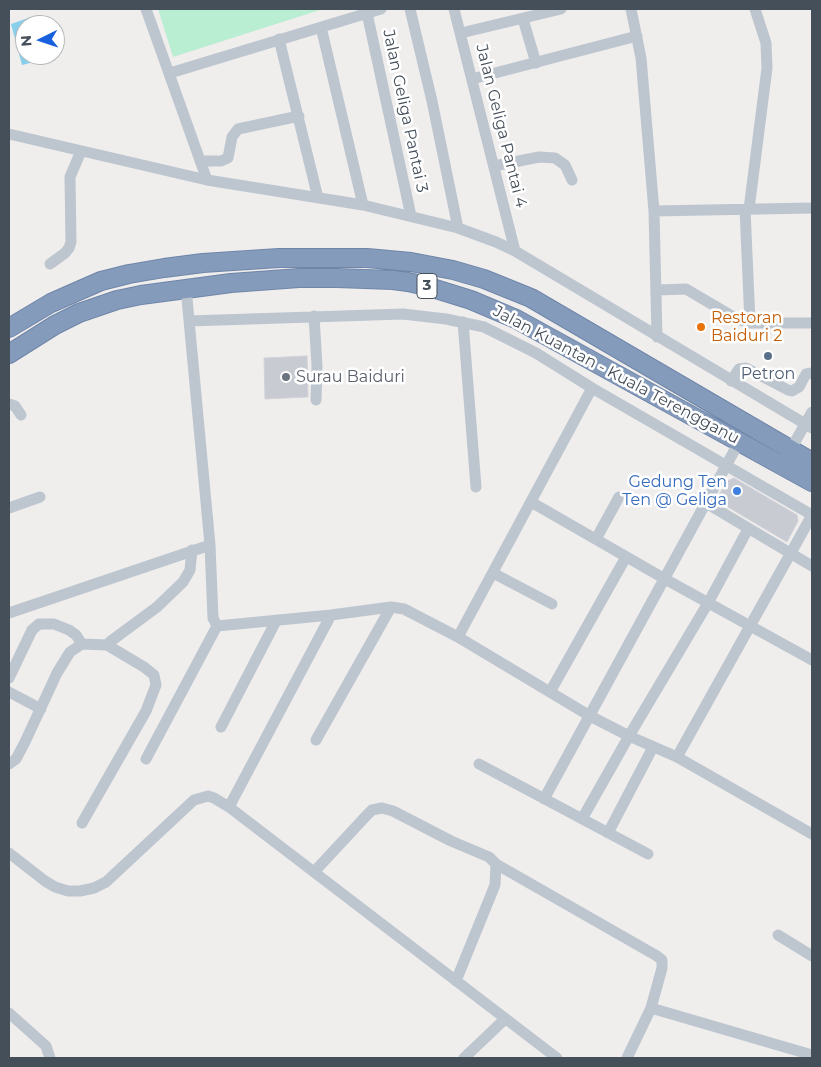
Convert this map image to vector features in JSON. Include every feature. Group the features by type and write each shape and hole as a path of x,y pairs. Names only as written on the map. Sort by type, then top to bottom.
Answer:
{"highway":[{"name":"Jalan Kuantan - Kuala Terengganu","path":"9,328 51,303 101,281 164,268 203,263 279,258 367,258 411,262 453,270 505,286 531,298 812,462"},
{"name":"Jalan Kuantan - Kuala Terengganu","path":"9,354 55,325 99,305 117,300 186,288 230,283 337,278 393,280 426,286 472,300 516,319 812,482"}],"street":[{"path":"146,9 207,180"},
{"path":"170,73 381,9"},
{"path":"410,9 432,101 458,228"},
{"name":"Jalan Geliga Pantai 4","path":"454,9 515,251"},
{"path":"461,33 561,9"},
{"path":"631,9 642,67 654,211 657,337"},
{"path":"750,323 747,209 767,68 766,42 755,9"},
{"name":"Jalan Geliga Pantai 3","path":"367,13 411,216"},
{"path":"523,19 536,63"},
{"path":"321,27 363,205"},
{"path":"472,79 637,36"},
{"path":"279,39 318,198"},
{"path":"200,161 221,161 228,158 232,137 238,129 299,116"},
{"path":"9,134 207,180 363,205 458,228 515,251 809,426"},
{"path":"50,264 65,253 71,242 70,177 81,151"},
{"path":"494,166 539,157 555,158 564,165 572,180"},
{"path":"654,211 812,208"},
{"path":"146,759 217,626 214,618 210,544 186,288"},
{"path":"657,290 686,289 737,319 750,323 812,323"},
{"path":"189,321 403,314 446,318 484,327 536,353 592,388 812,515 677,757"},
{"path":"314,316 316,400"},
{"path":"463,322 476,487"},
{"path":"731,381 739,368 746,368 792,391 799,387 806,374 812,373"},
{"path":"458,637 592,388"},
{"path":"9,404 15,406 21,414"},
{"path":"782,465 809,426 812,412"},
{"path":"544,799 739,442"},
{"path":"9,508 40,497"},
{"path":"596,539 619,497"},
{"path":"531,502 812,660"},
{"path":"706,503 812,566"},
{"path":"582,819 708,603 748,529"},
{"path":"9,613 210,544"},
{"path":"107,645 157,608 183,582 190,570 192,550"},
{"path":"550,692 626,557"},
{"path":"493,573 552,604"},
{"path":"217,626 391,608 404,609 458,637 590,716 677,757 812,834"},
{"path":"316,740 391,608"},
{"path":"229,807 331,615"},
{"path":"221,727 276,621"},
{"path":"9,678 32,630 38,624 54,624 69,630 76,634 82,644"},
{"path":"9,764 16,759 57,673 70,652 82,644 107,645 154,675 156,685 146,711 82,823"},
{"path":"9,692 41,709"},
{"path":"608,833 653,747"},
{"path":"479,764 648,854"},
{"path":"9,853 50,884 68,891 94,888 106,882 194,800 208,796 214,798 229,807 557,1058"},
{"path":"314,872 372,810 382,808 393,811 451,841 489,857 496,864 657,956 662,960 662,968 651,1008 627,1058"},
{"path":"456,981 495,886 496,864"},
{"path":"778,935 812,956"},
{"path":"651,1008 812,1055"},
{"path":"9,1013 46,1046 50,1058"},
{"path":"464,1058 506,1019"}],"green space":[{"path":"158,9 323,9 173,57"}],"water":[{"path":"15,23 15,39 11,24"}],"building":[{"name":"Surau Baiduri","path":"307,356 308,397 265,399 264,358"},
{"path":"734,478 797,515 798,521 787,542 716,500 727,481"}],"place":[{"name":"Restoran Baiduri 2","path":"701,327"},
{"name":"Petron","path":"768,356"},
{"name":"Surau Baiduri","path":"286,377"},
{"name":"Gedung Ten Ten @ Geliga","path":"737,491"}]}
